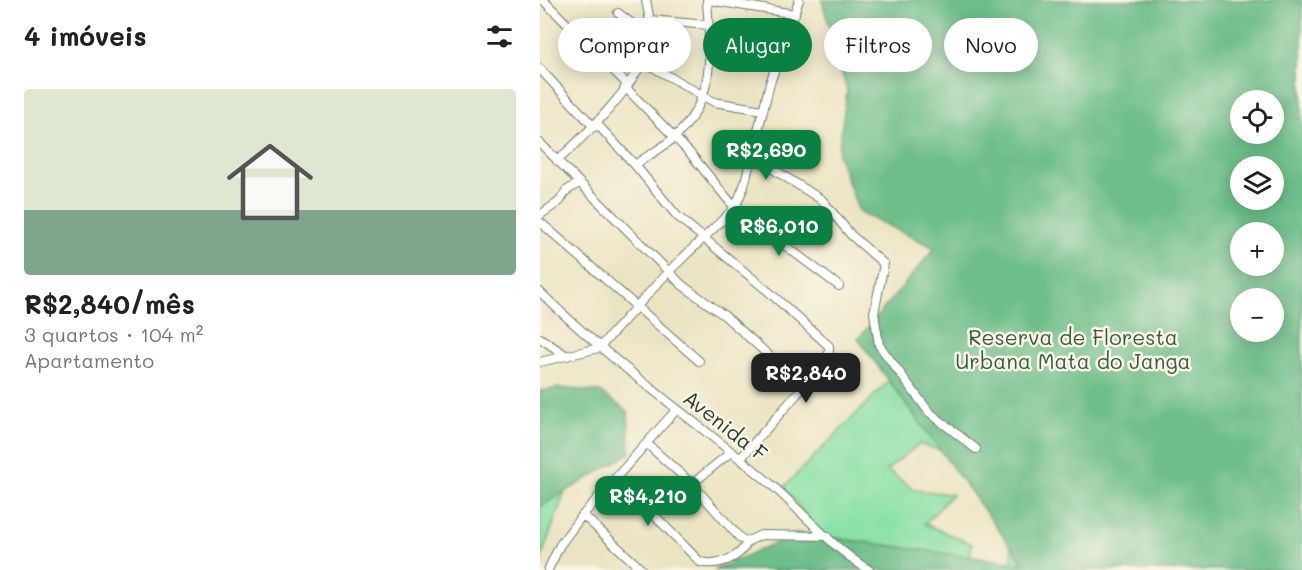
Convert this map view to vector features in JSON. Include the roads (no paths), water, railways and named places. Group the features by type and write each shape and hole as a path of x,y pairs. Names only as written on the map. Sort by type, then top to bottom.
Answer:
{"street":[{"path":"543,0 675,137 735,208 839,286"},
{"path":"646,0 650,18"},
{"path":"708,18 708,0 795,14"},
{"path":"794,18 799,0"},
{"path":"618,13 625,18"},
{"path":"540,69 635,165 677,216 770,292 829,346 826,361 740,459"},
{"path":"557,161 595,126 635,72"},
{"path":"661,72 703,97 731,106 763,110"},
{"path":"635,165 675,137 693,115 703,97 709,72"},
{"path":"540,362 599,348 668,272 735,208 744,186 775,72"},
{"path":"541,146 668,272 696,297 725,316 804,387"},
{"path":"752,156 822,200 850,235 884,264 874,313 879,345 929,412 976,449"},
{"path":"540,215 561,201 566,191 579,183"},
{"path":"540,222 699,361"},
{"name":"Avenida F","path":"540,292 599,348 767,480 846,554 869,570"},
{"path":"540,338 567,356"},
{"path":"540,355 557,358"},
{"path":"548,570 560,545 583,515 677,410"},
{"path":"647,444 692,484 736,534 748,541"},
{"path":"692,484 731,452"},
{"path":"617,477 700,562 711,563 731,559 743,550 748,541 761,535 827,536"},
{"path":"583,515 642,570"}],"park label":[{"name":"Reserva de Floresta Urbana Mata do Janga","path":"1073,348"}]}
